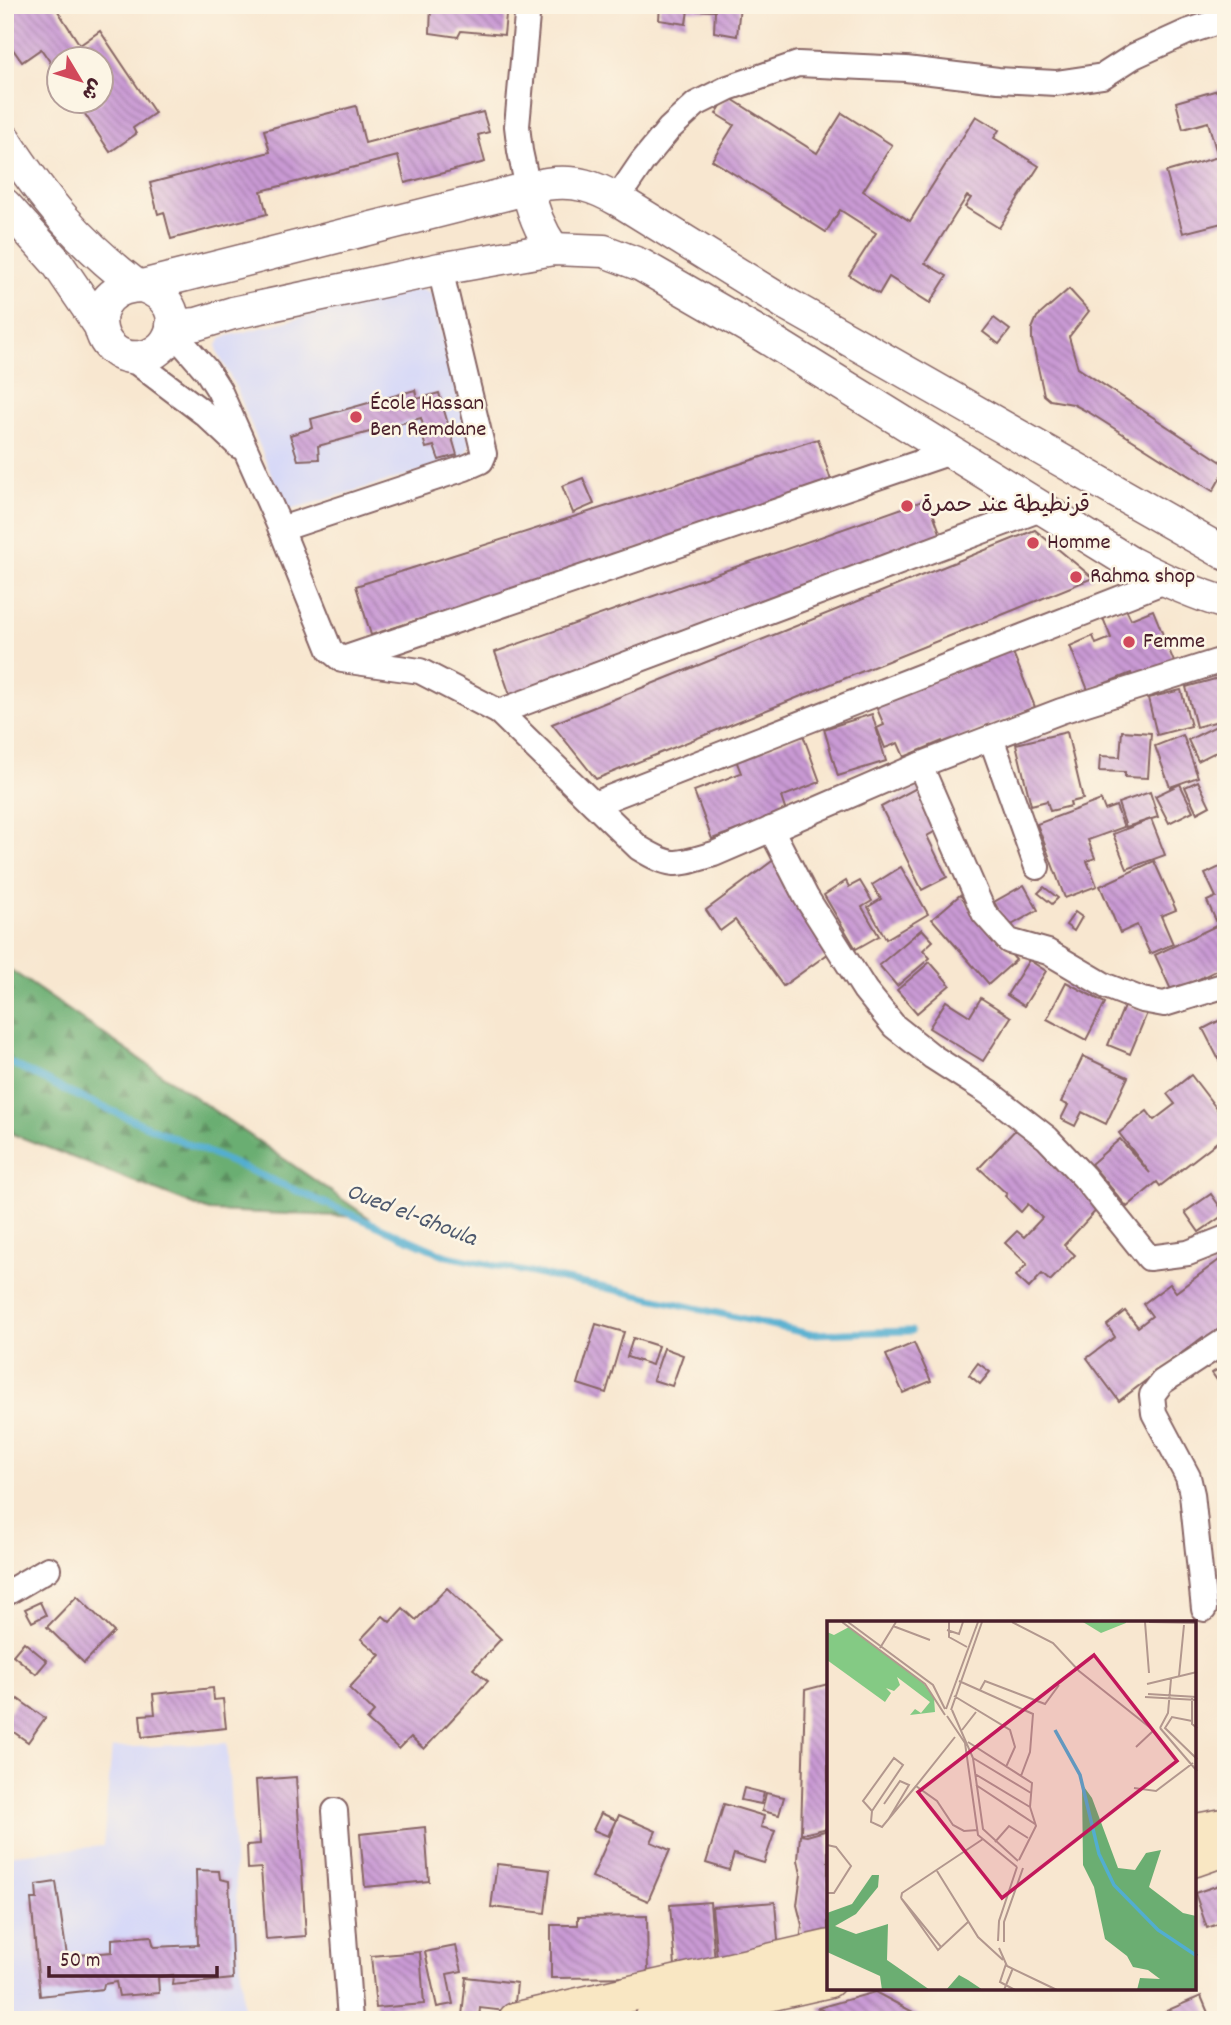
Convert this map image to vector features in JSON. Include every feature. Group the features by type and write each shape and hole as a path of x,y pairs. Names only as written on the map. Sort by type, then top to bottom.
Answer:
{"main road":[{"path":"1196,1832 1226,1826"},
{"path":"1196,1858 1226,1851"},
{"path":"516,2020 827,1948"},
{"path":"652,2020 827,1980"}],"street":[{"path":"528,5 517,126 530,201 539,226 553,249"},
{"path":"604,251 615,227 625,187 642,162 669,129 695,104 728,88 798,64 905,69 999,80 1056,83 1103,76 1134,56 1188,32 1226,19"},
{"path":"5,140 29,176 68,225 105,261 140,286 155,290 165,299 172,312 172,328 166,343 156,352 131,358"},
{"path":"250,458 205,414 131,358 110,347 103,338 101,313 107,300 116,291 565,181 593,187 621,201 783,302 1226,554"},
{"path":"5,205 57,263 100,326"},
{"path":"172,328 440,269 553,249 604,251 640,265 759,333 1129,562 1165,581 1226,603"},
{"path":"281,529 481,461 484,454 440,269"},
{"path":"172,328 219,390 281,529 330,650 342,660 420,671 499,712 639,848 661,861 680,864 714,854 920,765 1062,711 1226,659"},
{"path":"342,660 951,452"},
{"path":"499,712 1041,509"},
{"path":"594,804 1165,581"},
{"path":"991,738 1037,867"},
{"path":"920,765 984,913 1009,941 1048,953 1106,986 1142,1000 1164,1004 1226,985"},
{"path":"771,829 806,897 865,990 894,1026 933,1057 989,1093 1047,1139 1084,1177 1149,1258 1188,1253 1226,1238"},
{"path":"1204,1609 1188,1477 1154,1413 1152,1395 1162,1382 1226,1340"},
{"path":"5,1594 48,1569"},
{"path":"335,1811 350,2020"}],"shaded area":[{"name":"École Hassan Ben Remdane","path":"422,289 432,293 470,443 466,453 459,460 286,511 237,390 218,353 217,345 223,337"},
{"path":"227,1743 244,2020 5,2020 5,1855 103,1846 112,1748"}],"green space":[{"path":"5,966 368,1217 209,1211 5,1131"}],"building":[{"path":"5,5 54,5 80,45 100,31 110,46 46,46 46,56 41,49 22,62 5,38"},
{"path":"431,5 507,5 504,35 461,31 458,37 430,33"},
{"path":"660,5 740,5 737,36 714,32 715,11 688,10 686,24 659,20"},
{"path":"116,55 155,113 133,128 136,134 110,152 86,116 116,116"},
{"path":"1226,73 1226,222 1183,233 1166,172 1218,157 1208,122 1183,129 1176,102 1225,88 1221,75"},
{"path":"727,96 817,153 842,113 892,145 863,191 910,221 976,116 999,130 994,138 1039,166 999,228 965,207 971,198 967,196 925,263 947,276 930,303 889,277 879,294 849,275 876,233 840,210 826,232 712,160 734,125 716,114"},
{"path":"356,106 365,143 483,112 489,132 478,135 485,162 405,183 398,156 261,191 267,214 171,239 164,212 158,214 150,183 270,152 264,130"},
{"path":"1069,289 1089,311 1069,337 1078,368 1226,465 1213,491 1090,413 1073,404 1050,400 1044,395 1032,329 1037,317"},
{"path":"994,318 1010,330 999,344 983,332"},
{"path":"415,390 417,399 439,393 457,455 439,460 434,446 426,448 420,427 423,425 421,418 318,446 319,459 298,460 290,435 313,428 311,419"},
{"path":"818,439 833,487 371,635 356,586"},
{"path":"583,478 594,504 573,513 562,486"},
{"path":"928,499 944,544 511,698 495,652"},
{"path":"1035,530 1093,578 596,779 552,724"},
{"path":"1126,609 1131,619 1153,610 1174,662 1133,679 1131,673 1088,690 1070,646 1093,636 1096,644 1111,638 1103,618"},
{"path":"1011,648 1035,707 943,745 942,741 904,757 898,743 885,748 877,728 884,725 875,704"},
{"path":"1226,676 1226,719 1196,727 1186,687"},
{"path":"1181,690 1191,726 1157,735 1148,698"},
{"path":"872,714 886,761 838,776 824,729"},
{"path":"1226,721 1226,747 1198,761 1188,740"},
{"path":"1122,731 1151,733 1148,778 1125,777 1125,772 1099,771 1100,756 1120,757"},
{"path":"1067,732 1083,799 1070,802 1071,806 1050,811 1047,801 1031,805 1016,744"},
{"path":"803,735 820,782 781,797 786,812 712,839 694,791 741,773 736,760"},
{"path":"1183,735 1198,777 1170,787 1155,746"},
{"path":"1198,781 1210,806 1197,813 1185,787"},
{"path":"1180,784 1193,811 1169,823 1155,796"},
{"path":"922,785 943,827 927,836 947,877 922,890 881,807"},
{"path":"1150,792 1158,817 1126,827 1118,803"},
{"path":"1101,800 1105,810 1116,806 1124,827 1088,840 1095,858 1087,861 1097,886 1065,898 1037,824"},
{"path":"1151,819 1165,855 1127,869 1113,834"},
{"path":"775,859 836,948 783,986 735,920 720,931 706,910"},
{"path":"1154,861 1176,910 1161,916 1173,944 1150,954 1137,925 1120,933 1100,886"},
{"path":"1226,864 1226,966 1172,992 1155,955 1218,925 1207,901 1216,897 1205,874"},
{"path":"901,867 928,914 886,939 868,907 881,899 872,885"},
{"path":"846,881 849,887 860,881 872,901 862,907 879,936 856,949 824,895"},
{"path":"1024,885 1038,910 1008,927 994,902"},
{"path":"1044,887 1058,898 1052,904 1038,893"},
{"path":"960,895 1016,960 989,984 932,919"},
{"path":"1075,912 1082,917 1074,931 1066,925"},
{"path":"922,929 933,941 923,950 930,958 897,986 879,965"},
{"path":"1029,960 1046,971 1024,1006 1007,995"},
{"path":"930,962 950,985 917,1013 897,990"},
{"path":"1066,982 1105,1003 1086,1040 1047,1019"},
{"path":"981,998 1011,1017 983,1061 929,1028 946,1001 970,1016"},
{"path":"1125,1004 1147,1013 1130,1054 1108,1045"},
{"path":"1226,1017 1226,1062 1221,1064 1203,1029"},
{"path":"1083,1056 1128,1077 1106,1124 1082,1112 1075,1126 1061,1119 1068,1105 1061,1102"},
{"path":"1191,1075 1226,1121 1226,1135 1160,1186 1157,1182 1127,1207 1091,1164 1120,1139 1150,1173 1119,1133 1147,1111 1154,1120 1175,1104 1167,1094"},
{"path":"1020,1125 1102,1204 1064,1245 1075,1255 1050,1281 1042,1274 1029,1288 1016,1276 1027,1264 1005,1243 1017,1231 1024,1237 1042,1218 1028,1204 1021,1212 1005,1196 1007,1194 979,1168"},
{"path":"1211,1194 1225,1214 1199,1232 1185,1212"},
{"path":"1226,1255 1226,1334 1209,1346 1203,1337 1119,1401 1087,1358 1115,1337 1107,1325 1125,1311 1138,1327 1152,1316 1143,1304 1170,1284 1176,1292"},
{"path":"596,1324 624,1332 606,1393 578,1384"},
{"path":"633,1338 658,1346 652,1365 627,1357"},
{"path":"914,1343 931,1381 903,1393 886,1355"},
{"path":"664,1348 683,1355 672,1386 653,1380"},
{"path":"978,1363 990,1372 980,1384 969,1375"},
{"path":"1226,1364 1226,1393 1212,1373"},
{"path":"447,1588 501,1639 473,1669 488,1681 424,1749 411,1737 399,1749 367,1720 374,1712 349,1688 380,1655 361,1639 383,1616 390,1622 403,1608 416,1620"},
{"path":"77,1596 114,1632 84,1663 47,1627"},
{"path":"40,1602 46,1615 32,1622 25,1609"},
{"path":"24,1642 47,1661 36,1674 13,1655"},
{"path":"827,1684 827,1828 801,1833 805,1690"},
{"path":"213,1688 214,1700 223,1699 226,1728 142,1737 140,1715 155,1714 153,1694"},
{"path":"18,1699 45,1718 28,1742 5,1726 5,1718"},
{"path":"296,1777 306,1936 266,1939 261,1868 248,1869 247,1845 260,1844 256,1780"},
{"path":"744,1788 764,1793 761,1804 741,1800"},
{"path":"766,1793 784,1797 779,1815 762,1811"},
{"path":"724,1804 764,1816 761,1827 775,1831 764,1863 734,1854 729,1870 706,1863"},
{"path":"601,1813 616,1820 608,1836 593,1830"},
{"path":"619,1815 656,1831 651,1842 670,1850 648,1901 592,1877"},
{"path":"425,1827 429,1881 365,1887 360,1834"},
{"path":"827,1830 827,1935 800,1941 802,1925 797,1905 801,1874 798,1860 800,1835 807,1836"},
{"path":"497,1864 550,1870 545,1913 491,1907"},
{"path":"196,1870 219,1871 220,1879 229,1881 233,1979 172,1985 173,1975 158,1977 159,1993 119,1996 116,1982 104,1984 103,1989 40,1996 31,1899 37,1899 36,1885 56,1882 67,1956 112,1952 112,1939 151,1936 154,1947 198,1945"},
{"path":"1222,1884 1226,1896 1226,1921 1207,1928 1196,1893"},
{"path":"710,1902 715,1963 675,1966 670,1905"},
{"path":"775,1902 779,1953 717,1958 712,1907"},
{"path":"647,1916 648,1977 551,1978 551,1925 578,1925 578,1917"},
{"path":"456,1946 462,1971 447,1974 453,2004 437,2007 425,1952"},
{"path":"420,1952 424,2004 376,2008 371,1956"},
{"path":"466,1977 517,1983 514,2012 480,2008 479,2018 462,2016"},
{"path":"875,1992 928,2020 840,2020 818,2008"},
{"path":"1201,1996 1211,2020 1170,2020 1166,2011"}],"waterway":[{"name":"Oued el-Ghoula","path":"5,1060 73,1094 447,1256 616,1290 810,1334 911,1331"}],"place":[{"name":"École Hassan Ben Remdane","path":"356,417"},
{"name":"قرنطيطة عند حمرة","path":"907,506"},
{"name":"Homme","path":"1033,543"},
{"name":"Rahma shop","path":"1076,577"},
{"name":"Femme","path":"1129,642"}]}
